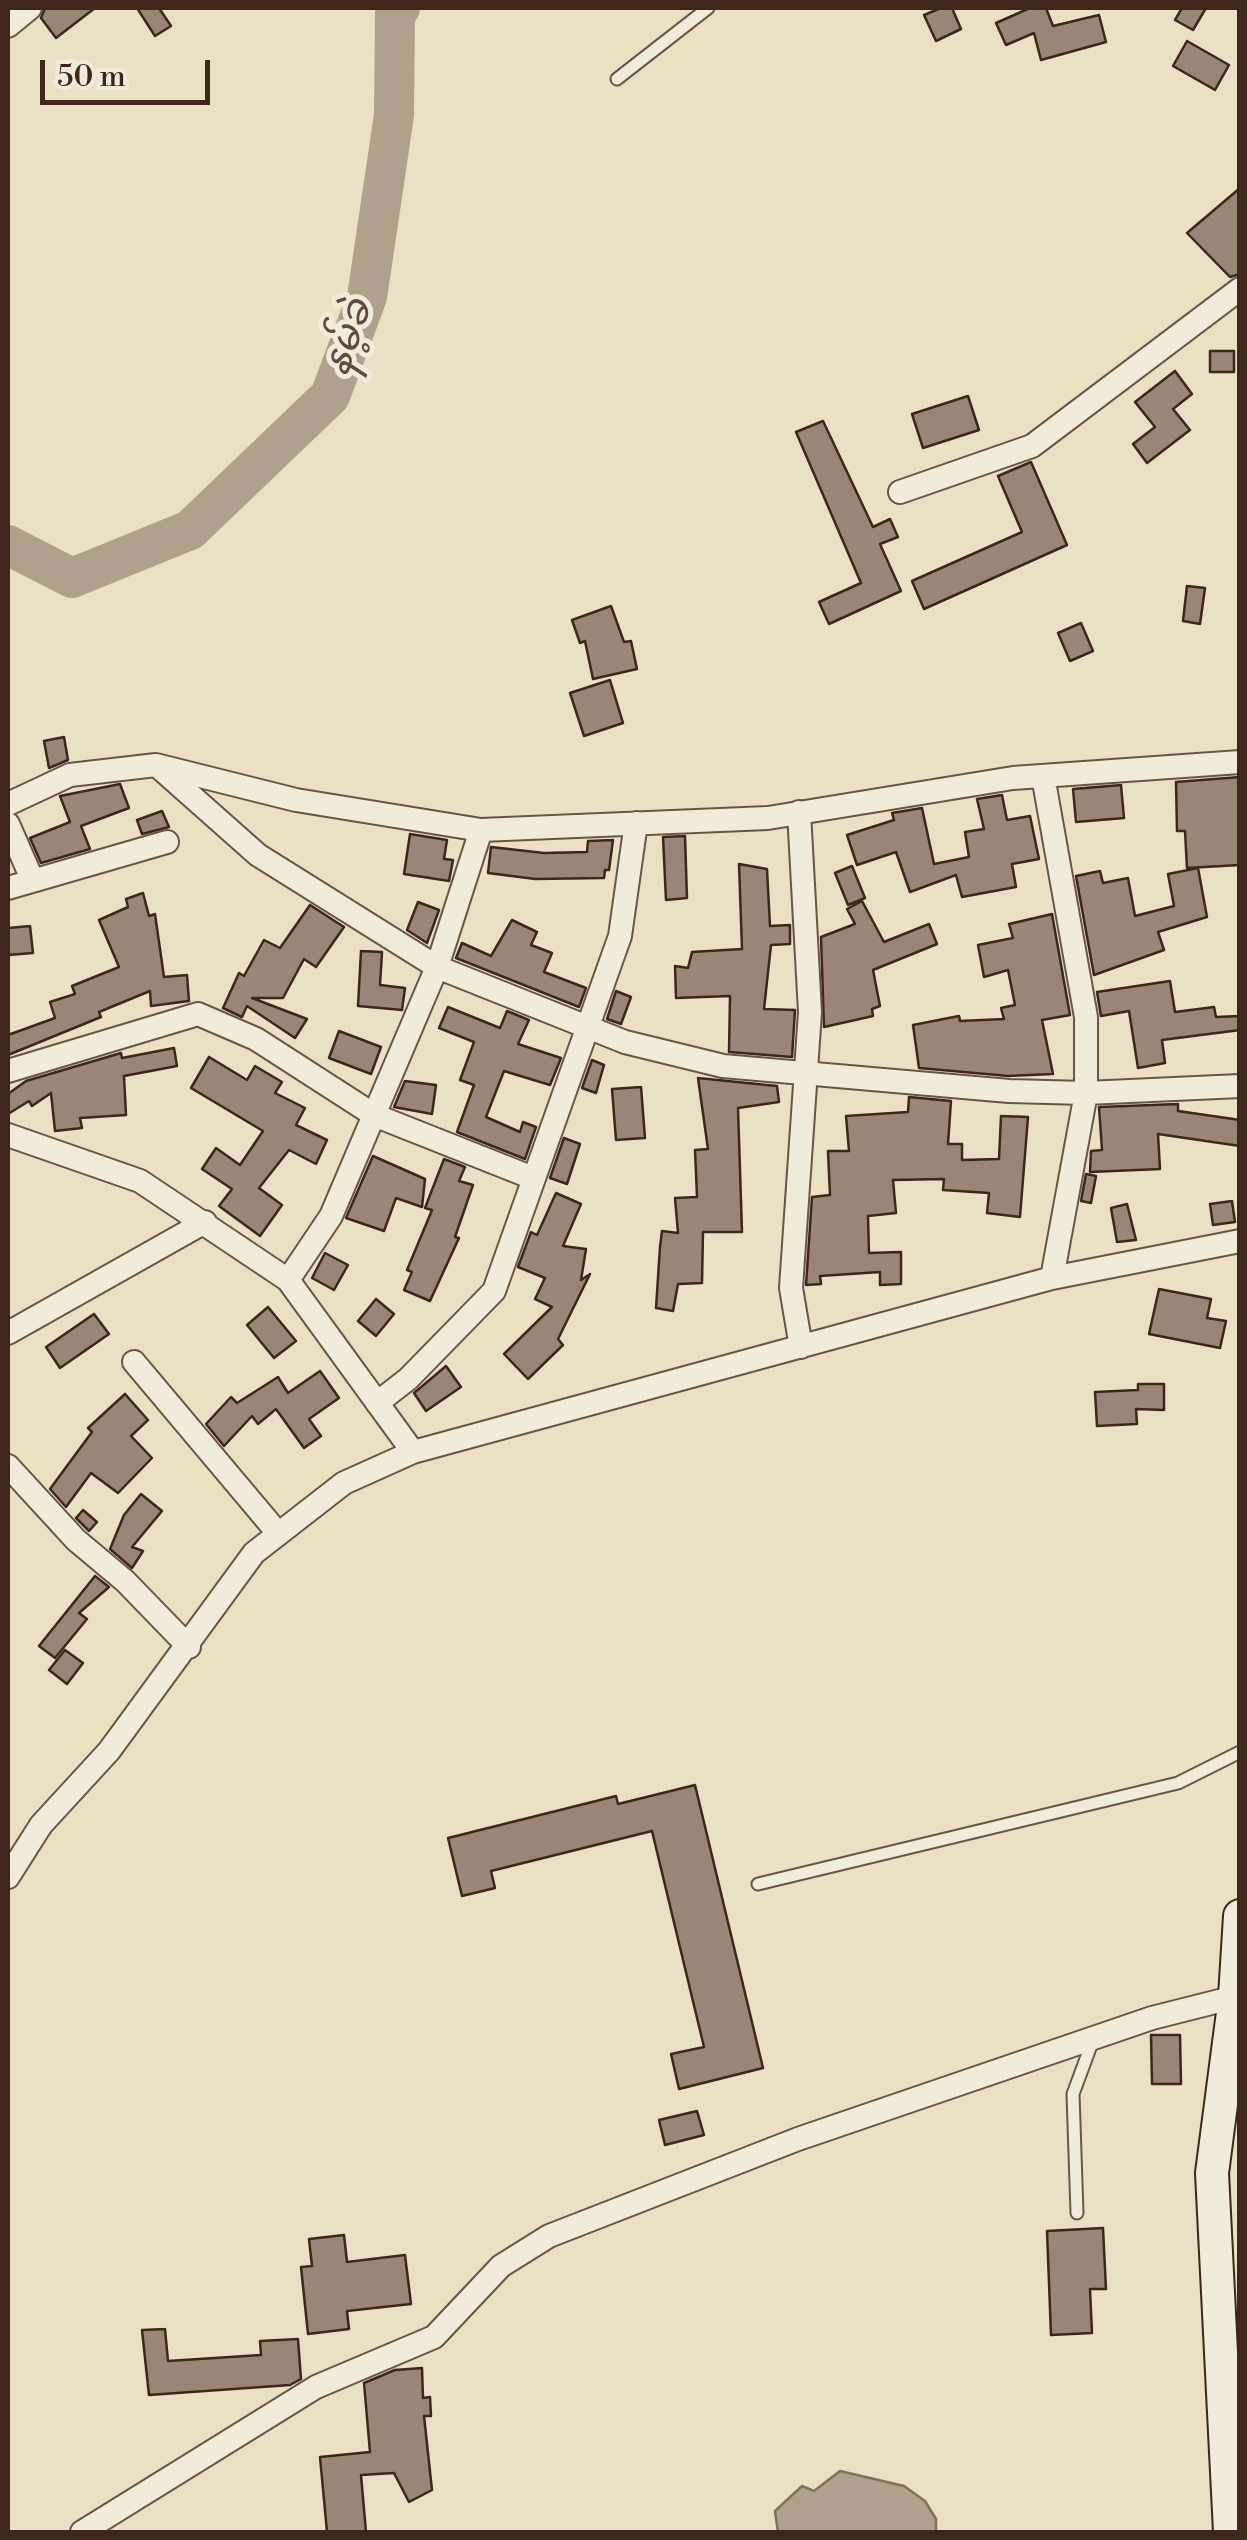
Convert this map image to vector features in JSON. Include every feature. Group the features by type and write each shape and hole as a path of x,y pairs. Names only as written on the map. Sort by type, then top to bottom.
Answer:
{"main road":[{"path":"1230,2532 1212,2174 1240,1916"}],"street":[{"path":"8,26 30,8"},
{"path":"900,492 1032,446 1240,290"},
{"path":"8,804 70,775 156,765 296,800 481,830 799,812 1043,776 1240,762"},
{"path":"156,765 258,855 437,967 625,1042 723,1066 804,1073 1086,1093 1240,1086"},
{"path":"1043,776 1086,1017 1086,1093 1052,1278"},
{"path":"799,812 810,1012 791,1288 801,1347"},
{"path":"377,1402 408,1379 494,1291 620,936 636,823"},
{"path":"8,824 32,879"},
{"path":"288,1280 332,1216 437,967 481,830"},
{"path":"8,888 167,842"},
{"path":"8,1072 198,1014 256,1039 374,1115 533,1178"},
{"path":"8,1135 140,1181 288,1280 413,1452"},
{"path":"14,1324 205,1222"},
{"path":"8,1877 14,1850 109,1751 254,1553 344,1483 413,1452 1052,1278 1240,1241"},
{"path":"134,1362 277,1532"},
{"path":"8,1466 76,1540 125,1581 188,1647"},
{"path":"82,2532 316,2386 434,2337 501,2266 549,2236 798,2138 1234,1996"}],"lane":[{"path":"617,79 708,8"},
{"path":"758,1884 1178,1782 1240,1752"},
{"path":"1077,2212 1074,2094 1093,2040"}],"shaded area":[{"path":"840,2471 904,2486 925,2501 936,2519 936,2532 778,2532 775,2511 802,2486 814,2491"}],"building":[{"path":"45,8 95,8 56,38 41,18"},
{"path":"137,8 159,8 171,26 155,36"},
{"path":"952,8 961,29 936,41 924,15"},
{"path":"1030,8 1046,8 1053,26 1099,15 1106,42 1041,60 1034,33 1006,45 996,23"},
{"path":"1182,8 1206,8 1193,30 1175,20"},
{"path":"1187,41 1229,65 1215,90 1173,66"},
{"path":"1240,188 1240,274 1230,277 1187,233"},
{"path":"1210,351 1234,351 1234,372 1210,372"},
{"path":"1175,371 1192,394 1173,409 1190,430 1147,463 1133,444 1155,427 1135,402"},
{"path":"968,396 979,430 923,448 912,414"},
{"path":"823,421 873,527 890,519 898,537 880,544 901,591 829,624 819,602 861,583 796,432"},
{"path":"1031,462 1067,545 924,609 912,581 1022,532 998,476"},
{"path":"1187,586 1205,588 1200,624 1183,621"},
{"path":"611,606 624,642 631,641 637,669 593,679 585,641 580,643 572,620"},
{"path":"1081,623 1093,651 1070,661 1058,633"},
{"path":"610,680 623,723 584,736 570,693"},
{"path":"64,737 68,760 49,768 44,741"},
{"path":"1240,777 1240,865 1187,868 1185,831 1177,831 1176,782"},
{"path":"120,784 129,808 81,826 90,849 41,863 30,838 70,822 60,796"},
{"path":"1121,785 1124,818 1076,822 1073,789"},
{"path":"1002,795 1007,820 1030,816 1039,859 1012,864 1016,887 962,897 956,875 910,892 896,852 857,865 847,835 894,820 892,813 922,808 934,864 969,857 965,832 984,829 977,799"},
{"path":"162,811 169,827 142,834 137,820"},
{"path":"410,834 447,840 444,859 453,860 449,881 404,874"},
{"path":"685,836 687,898 666,900 663,837"},
{"path":"613,840 609,870 605,870 604,878 535,879 488,873 491,847 544,853 587,852 588,841"},
{"path":"739,864 767,869 770,926 790,925 790,944 771,945 764,1009 795,1010 792,1057 729,1052 730,996 676,998 675,966 688,968 692,952 742,949"},
{"path":"852,866 865,898 848,905 835,873"},
{"path":"1198,868 1207,917 1158,932 1164,950 1094,975 1076,876 1100,871 1103,883 1128,878 1135,916 1174,906 1168,874"},
{"path":"143,893 149,916 155,914 164,977 187,975 189,1001 151,1006 150,991 99,1012 101,1017 8,1055 8,1035 55,1018 50,1002 75,994 72,986 119,967 99,920 128,907 126,899"},
{"path":"862,901 884,942 929,924 937,944 873,970 880,1006 872,1009 873,1016 824,1027 821,937 855,924 847,909"},
{"path":"418,902 439,910 427,943 407,930"},
{"path":"310,905 344,927 316,967 304,959 283,998 252,998 307,1019 295,1038 247,1006 242,1017 223,1008 239,973 244,976 264,940 280,948"},
{"path":"1052,914 1070,1015 1042,1020 1053,1074 1008,1076 919,1068 913,1025 959,1016 960,1021 1004,1019 1001,1008 1015,1005 1008,970 984,977 978,945 1013,938 1009,924"},
{"path":"512,920 537,932 531,945 552,953 544,972 586,988 579,1007 456,958 462,943 491,956"},
{"path":"30,926 33,953 8,955 8,928"},
{"path":"361,951 382,952 380,985 405,988 402,1010 358,1006"},
{"path":"1170,981 1175,1012 1214,1007 1216,1017 1240,1016 1240,1030 1162,1040 1165,1063 1138,1068 1129,1011 1101,1016 1097,992"},
{"path":"616,991 631,997 621,1024 607,1019"},
{"path":"448,1007 500,1028 507,1011 529,1020 518,1044 561,1058 550,1085 504,1071 486,1117 520,1132 523,1122 536,1127 525,1159 457,1132 474,1085 460,1080 474,1042 439,1028"},
{"path":"339,1031 381,1047 371,1074 329,1058"},
{"path":"174,1048 177,1066 124,1076 126,1115 80,1118 82,1128 55,1131 51,1093 32,1106 29,1101 8,1114 8,1094 26,1081 121,1053 122,1058"},
{"path":"209,1057 247,1080 255,1066 282,1082 275,1093 305,1108 296,1125 327,1140 316,1164 289,1150 259,1188 282,1205 260,1236 219,1206 232,1189 202,1169 216,1148 240,1165 263,1131 191,1088"},
{"path":"592,1060 604,1065 596,1093 582,1088"},
{"path":"698,1078 777,1086 779,1102 738,1108 742,1232 703,1232 702,1283 678,1284 673,1311 656,1308 660,1247 662,1231 678,1233 675,1198 697,1197 695,1150 708,1149"},
{"path":"405,1081 436,1085 432,1114 394,1107"},
{"path":"641,1087 645,1138 616,1140 612,1089"},
{"path":"909,1097 951,1101 948,1144 962,1144 962,1160 999,1159 1001,1116 1028,1117 1020,1217 987,1213 989,1193 943,1190 944,1179 893,1180 896,1213 868,1216 869,1253 901,1252 901,1284 880,1285 880,1272 820,1276 821,1284 806,1285 812,1197 830,1195 828,1151 849,1151 846,1116 908,1112"},
{"path":"1178,1104 1178,1111 1240,1120 1240,1146 1158,1134 1160,1169 1090,1172 1091,1151 1102,1150 1099,1107"},
{"path":"564,1138 580,1144 567,1184 550,1178"},
{"path":"373,1156 425,1179 422,1207 396,1198 384,1231 346,1218"},
{"path":"444,1159 465,1167 459,1181 473,1185 455,1237 459,1238 430,1301 404,1290 412,1272 407,1270 432,1210 425,1208"},
{"path":"1086,1174 1096,1176 1091,1203 1081,1201"},
{"path":"556,1193 581,1204 563,1246 586,1249 581,1280 590,1274 558,1339 563,1345 528,1379 504,1354 552,1307 535,1299 545,1278 518,1267 531,1232 537,1235"},
{"path":"1232,1201 1235,1222 1213,1225 1210,1204"},
{"path":"1127,1204 1136,1240 1117,1242 1111,1208"},
{"path":"325,1253 348,1265 334,1290 312,1278"},
{"path":"1159,1289 1211,1299 1207,1318 1226,1321 1220,1348 1149,1334"},
{"path":"376,1299 394,1314 376,1336 358,1321"},
{"path":"268,1307 296,1341 274,1358 247,1325"},
{"path":"94,1314 109,1334 60,1368 46,1347"},
{"path":"446,1366 461,1387 426,1411 414,1393"},
{"path":"320,1371 339,1398 309,1419 321,1436 304,1448 276,1409 258,1424 252,1416 224,1446 206,1424 231,1397 237,1403 278,1377 288,1393"},
{"path":"1138,1384 1164,1384 1164,1410 1136,1409 1137,1424 1097,1426 1095,1392 1138,1390"},
{"path":"125,1394 148,1420 131,1436 152,1458 118,1493 91,1473 66,1507 50,1489 92,1432 88,1428"},
{"path":"141,1494 162,1511 132,1547 143,1551 132,1568 110,1549 124,1515"},
{"path":"83,1510 97,1522 89,1531 76,1518"},
{"path":"95,1576 109,1587 79,1613 87,1619 55,1658 39,1646"},
{"path":"65,1650 83,1663 67,1684 49,1670"},
{"path":"695,1785 763,2068 679,2089 671,2054 704,2047 652,1831 491,1871 495,1888 462,1896 448,1838 616,1796 618,1804"},
{"path":"1151,2035 1180,2035 1181,2084 1152,2084"},
{"path":"697,2111 704,2135 665,2145 659,2120"},
{"path":"1103,2228 1106,2289 1090,2289 1092,2333 1051,2335 1047,2231"},
{"path":"344,2235 347,2262 405,2255 411,2304 347,2311 349,2329 308,2334 301,2267 312,2266 309,2239"},
{"path":"165,2329 168,2361 261,2355 260,2341 298,2339 301,2379 290,2385 149,2395 142,2330"},
{"path":"422,2368 423,2398 430,2397 431,2416 424,2416 432,2490 409,2502 394,2473 361,2475 366,2532 327,2532 320,2457 370,2452 364,2383 395,2370"}],"waterway":[{"name":"နမ့်ခဲ","path":"8,545 72,578 190,530 330,396 367,297 394,115 395,12 400,8"}]}
